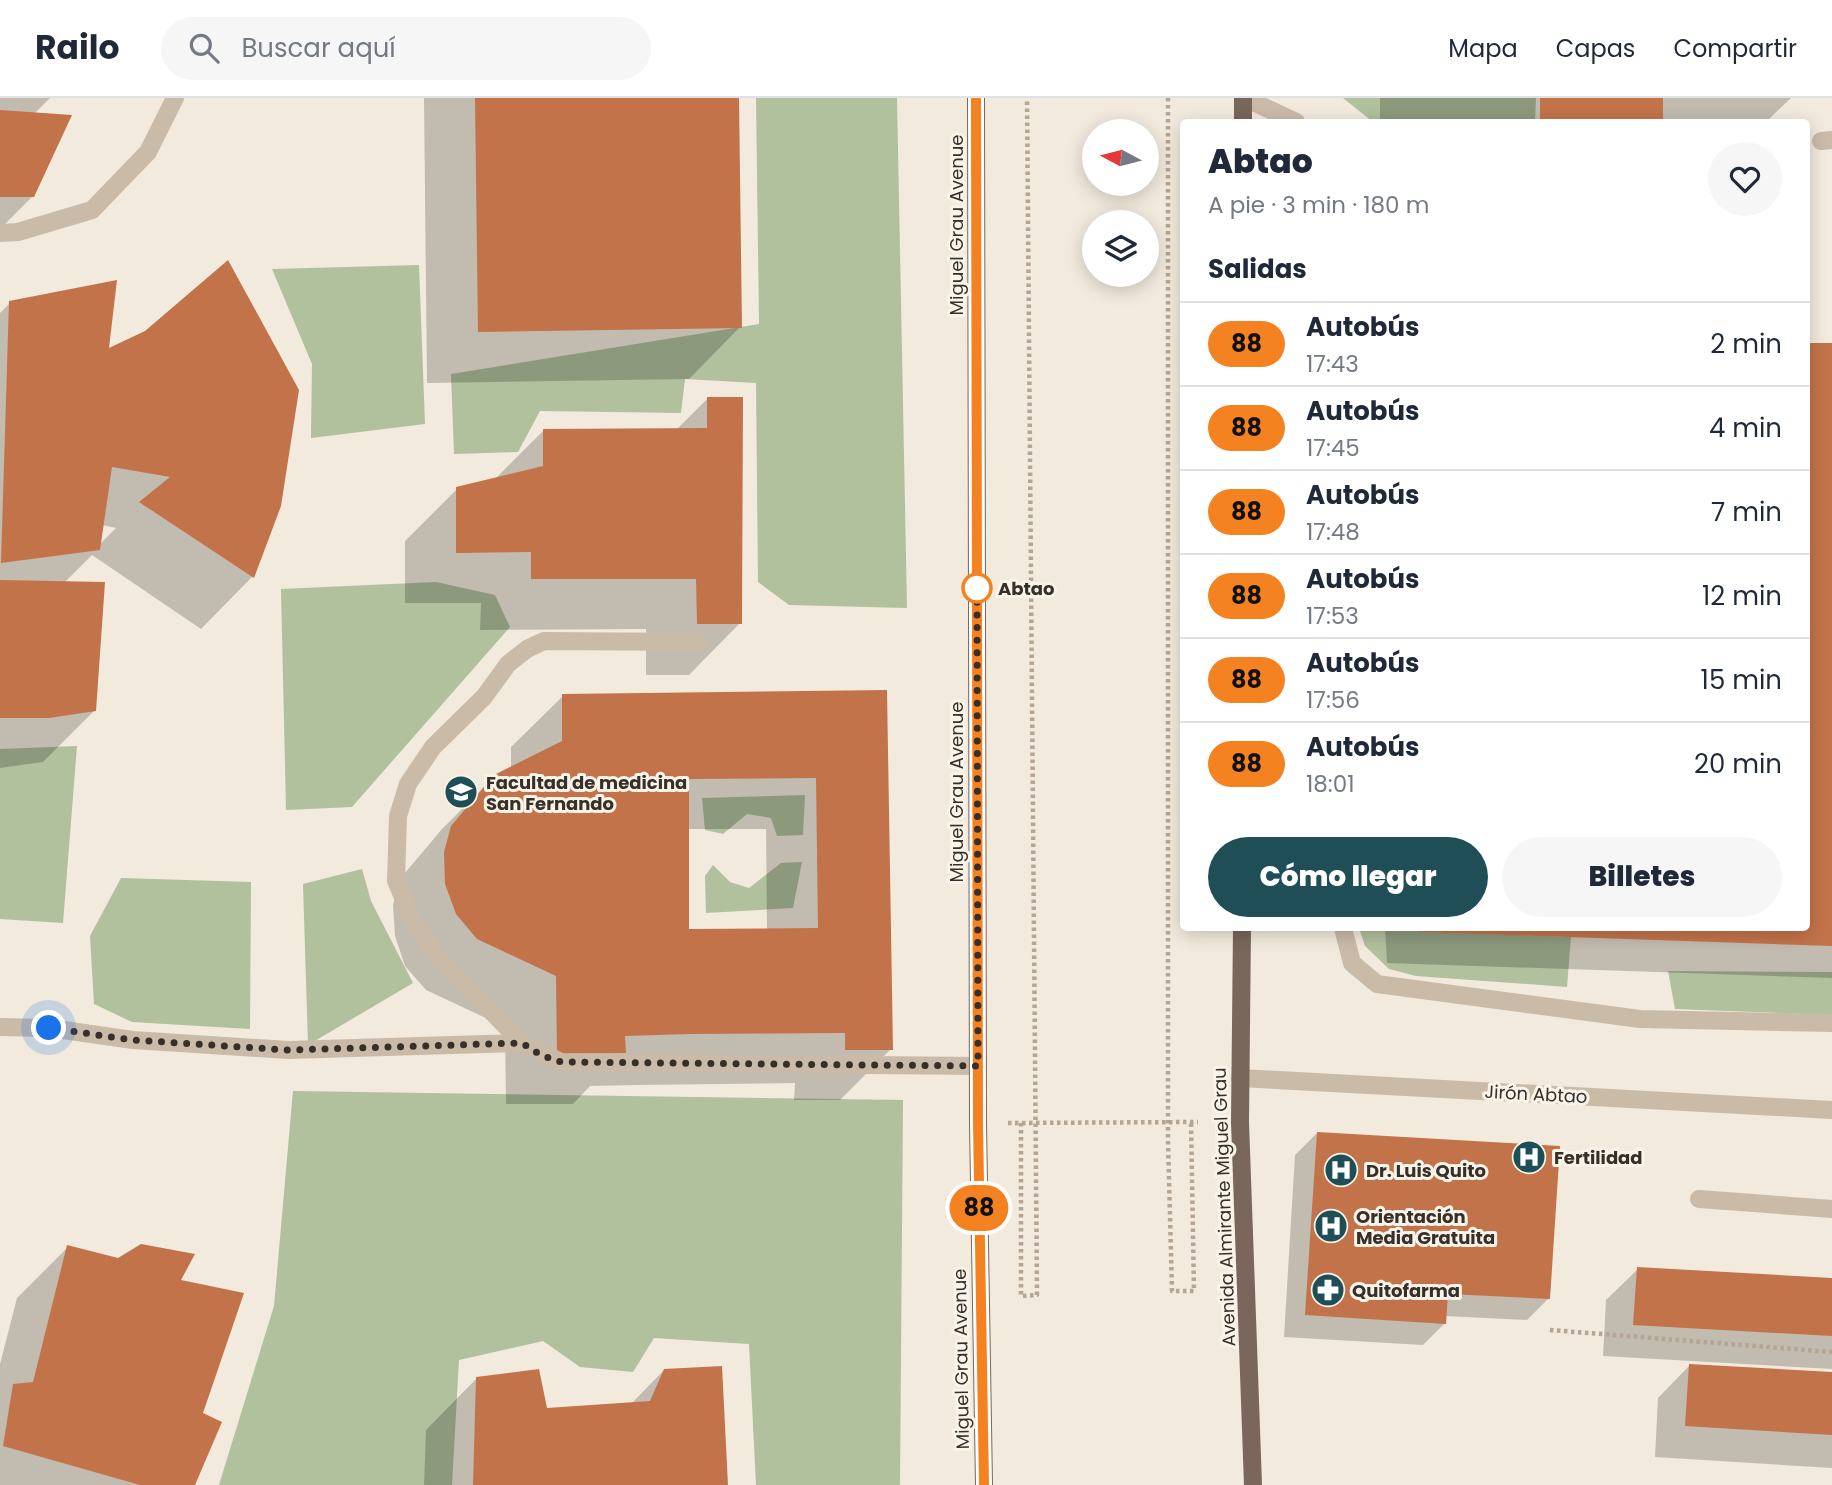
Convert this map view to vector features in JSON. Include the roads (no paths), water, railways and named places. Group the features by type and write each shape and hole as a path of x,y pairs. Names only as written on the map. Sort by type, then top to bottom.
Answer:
{"main road":[{"name":"Miguel Grau Avenue","path":"976,98 978,1066 984,1485"},
{"path":"1243,119 1244,98"},
{"name":"Avenida Almirante Miguel Grau","path":"1241,931 1240,1078 1253,1485"}],"street":[{"path":"0,233 18,232 92,210 148,152 174,98"},
{"path":"1244,98 1290,119"},
{"path":"699,642 544,642 527,649 508,664 484,697 433,747 408,784 398,816 396,881 414,923 434,952 522,1043 541,1055 561,1062 978,1066"},
{"path":"1344,931 1352,963 1377,984 1640,1019 1832,1023"},
{"path":"0,1027 49,1028 133,1040 288,1050 522,1043"},
{"name":"Jirón Abtao","path":"1240,1078 1832,1110"},
{"path":"1699,1199 1832,1209"}],"place":[{"name":"Abtao","path":"977,588"},
{"name":"Facultad de medicina San Fernando","path":"461,792"},
{"name":"Fertilidad","path":"1529,1157"},
{"name":"Dr. Luis Quito","path":"1341,1170"},
{"name":"Orientación Media Gratuita","path":"1331,1226"},
{"name":"Quitofarma","path":"1328,1290"}]}
